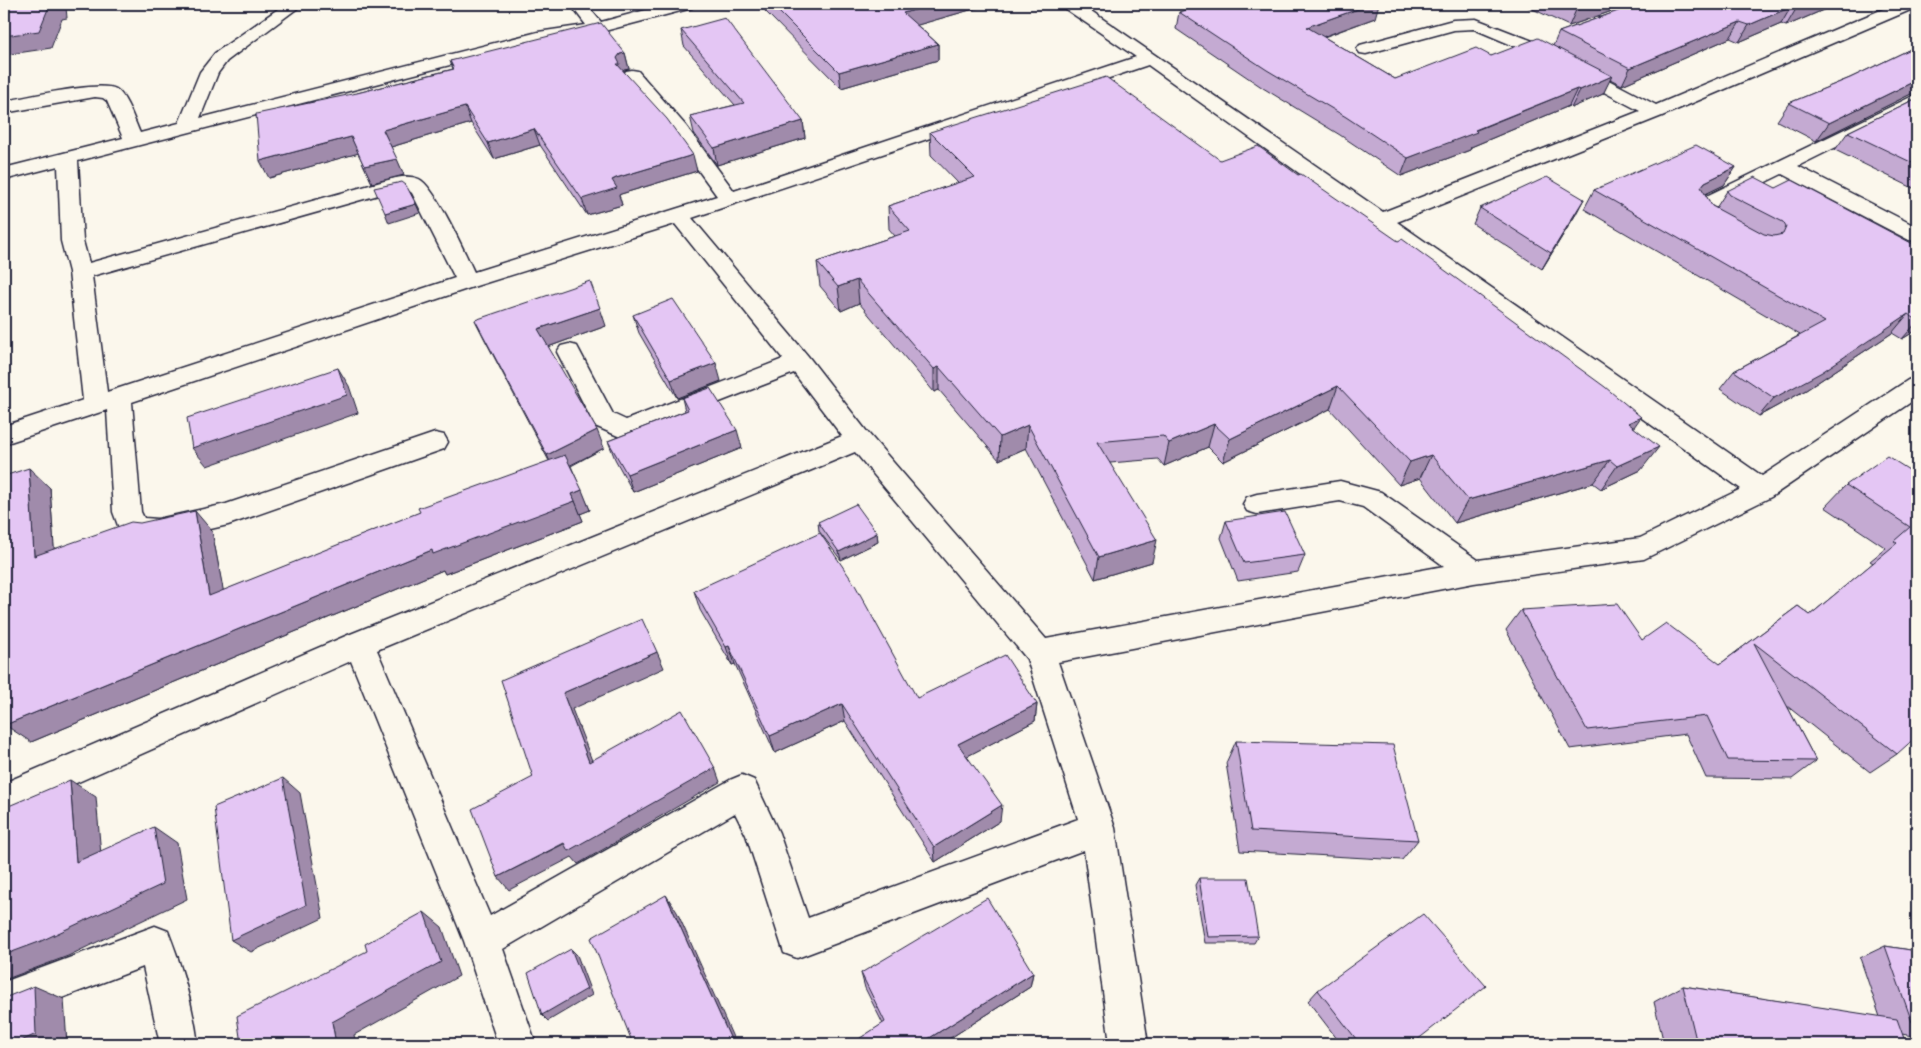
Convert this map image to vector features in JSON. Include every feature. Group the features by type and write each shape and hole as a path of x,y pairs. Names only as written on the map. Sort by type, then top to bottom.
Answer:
{"street":[{"path":"187,126 209,72 221,57 295,4"},
{"path":"538,37 582,9 627,4"},
{"path":"4,174 538,37 597,28 652,8 686,4"},
{"path":"1070,4 1150,58 1762,490"},
{"path":"1380,221 1655,112 1909,4"},
{"path":"582,9 597,28"},
{"path":"1366,49 1453,25 1476,24 1532,48 1655,112"},
{"path":"1532,48 1551,41"},
{"path":"4,434 468,281 679,216 1150,58"},
{"path":"632,75 678,130 729,198"},
{"path":"4,108 95,92 108,92 115,99 134,140"},
{"path":"1734,232 1708,219 1701,206 1784,167 1917,100"},
{"path":"68,157 72,241 108,401 130,523 139,528 158,530 228,514 435,442"},
{"path":"1784,167 1917,235"},
{"path":"80,272 395,184 412,183 421,190 468,281"},
{"path":"679,216 799,362 859,440 1040,653 1098,828 1129,1044"},
{"path":"569,352 604,420 625,430 799,362"},
{"path":"1040,653 1474,572 1644,548 1762,490 1917,386"},
{"path":"4,799 359,644 859,440"},
{"path":"1257,504 1340,492 1371,499 1474,572"},
{"path":"359,644 482,942 517,1044"},
{"path":"482,942 742,791 762,833 797,940 1098,828"},
{"path":"4,1001 155,944 174,1016 179,1044"}],"building":[{"path":"4,4 50,4 39,31 4,36"},
{"path":"771,4 937,4 903,13 938,44 839,72"},
{"path":"1206,4 1372,4 1307,27 1395,79 1476,48 1491,56 1538,38 1612,76 1475,130 1477,132 1408,158 1346,117 1267,70 1179,12"},
{"path":"1564,4 1593,4 1576,10"},
{"path":"1638,4 1809,4 1796,9 1791,7 1749,25 1740,22 1630,68 1559,32"},
{"path":"725,18 803,121 714,148 690,116 744,103 681,30"},
{"path":"601,23 625,53 620,54 617,58 620,64 617,64 667,119 693,155 616,178 612,180 617,188 582,199 534,129 488,143 465,107 383,130 397,159 364,166 351,137 260,161 256,114 357,93 454,69 450,61"},
{"path":"1917,46 1917,80 1829,123 1789,103 1850,78"},
{"path":"1106,77 1220,160 1258,146 1298,175 1301,174 1398,241 1402,239 1605,387 1641,417 1628,423 1659,447 1617,466 1610,460 1468,500 1431,455 1410,462 1338,386 1230,439 1214,424 1169,443 1163,436 1097,442 1157,540 1099,557 1028,425 1000,437 939,367 934,369 857,280 838,287 817,262 910,231 888,206 975,177 930,132"},
{"path":"1917,98 1917,165 1848,132"},
{"path":"1696,145 1736,167 1705,182 1701,187 1712,206 1764,234 1774,236 1783,234 1786,227 1783,222 1730,195 1727,191 1755,177 1776,188 1792,180 1917,246 1917,320 1908,314 1822,372 1774,398 1734,371 1825,322 1594,190"},
{"path":"1547,177 1584,199 1551,253 1480,208"},
{"path":"402,182 406,185 416,204 385,213 374,188"},
{"path":"590,281 600,308 538,329 597,430 547,455 475,320"},
{"path":"673,299 716,363 671,380 633,315"},
{"path":"338,368 347,395 192,448 187,418"},
{"path":"710,388 737,430 627,474 608,441 688,410 682,398"},
{"path":"565,455 582,490 572,494 575,501 433,554 432,550 5,725 4,476 29,468 34,556 131,522 140,523 195,511 209,596 420,512 418,508"},
{"path":"1887,456 1917,475 1917,736 1897,754 1754,643 1816,761 1728,760 1707,716 1587,730 1521,610 1617,604 1642,640 1666,623 1720,664 1798,606 1810,615 1897,543 1894,541 1910,527 1846,485"},
{"path":"856,504 877,533 839,552 818,522"},
{"path":"1285,512 1305,555 1244,563 1226,521"},
{"path":"820,533 855,585 917,698 1005,655 1037,704 958,744 1002,805 934,847 842,704 770,736 729,646 726,647 694,591"},
{"path":"642,619 657,652 563,693 589,762 682,710 715,768 568,851 564,843 498,877 472,809 533,777 501,680"},
{"path":"1236,741 1393,745 1418,840 1251,831"},
{"path":"283,778 306,905 231,940 214,807"},
{"path":"70,780 76,862 154,827 163,884 39,942 4,955 4,808"},
{"path":"1199,878 1248,878 1258,936 1208,937"},
{"path":"666,895 733,1044 633,1044 591,938"},
{"path":"987,898 1033,973 920,1044 851,1044 885,1022 861,973"},
{"path":"424,912 441,962 332,1022 336,1044 241,1044 237,1016 367,951 365,944"},
{"path":"1423,914 1486,986 1412,1044 1360,1044 1318,990"},
{"path":"1885,946 1917,951 1917,1022 1912,1022"},
{"path":"571,949 587,989 542,1015 528,973"},
{"path":"34,986 36,1034 15,1044 4,1044 4,998"},
{"path":"1683,986 1897,1019 1906,1044 1697,1044"}]}
